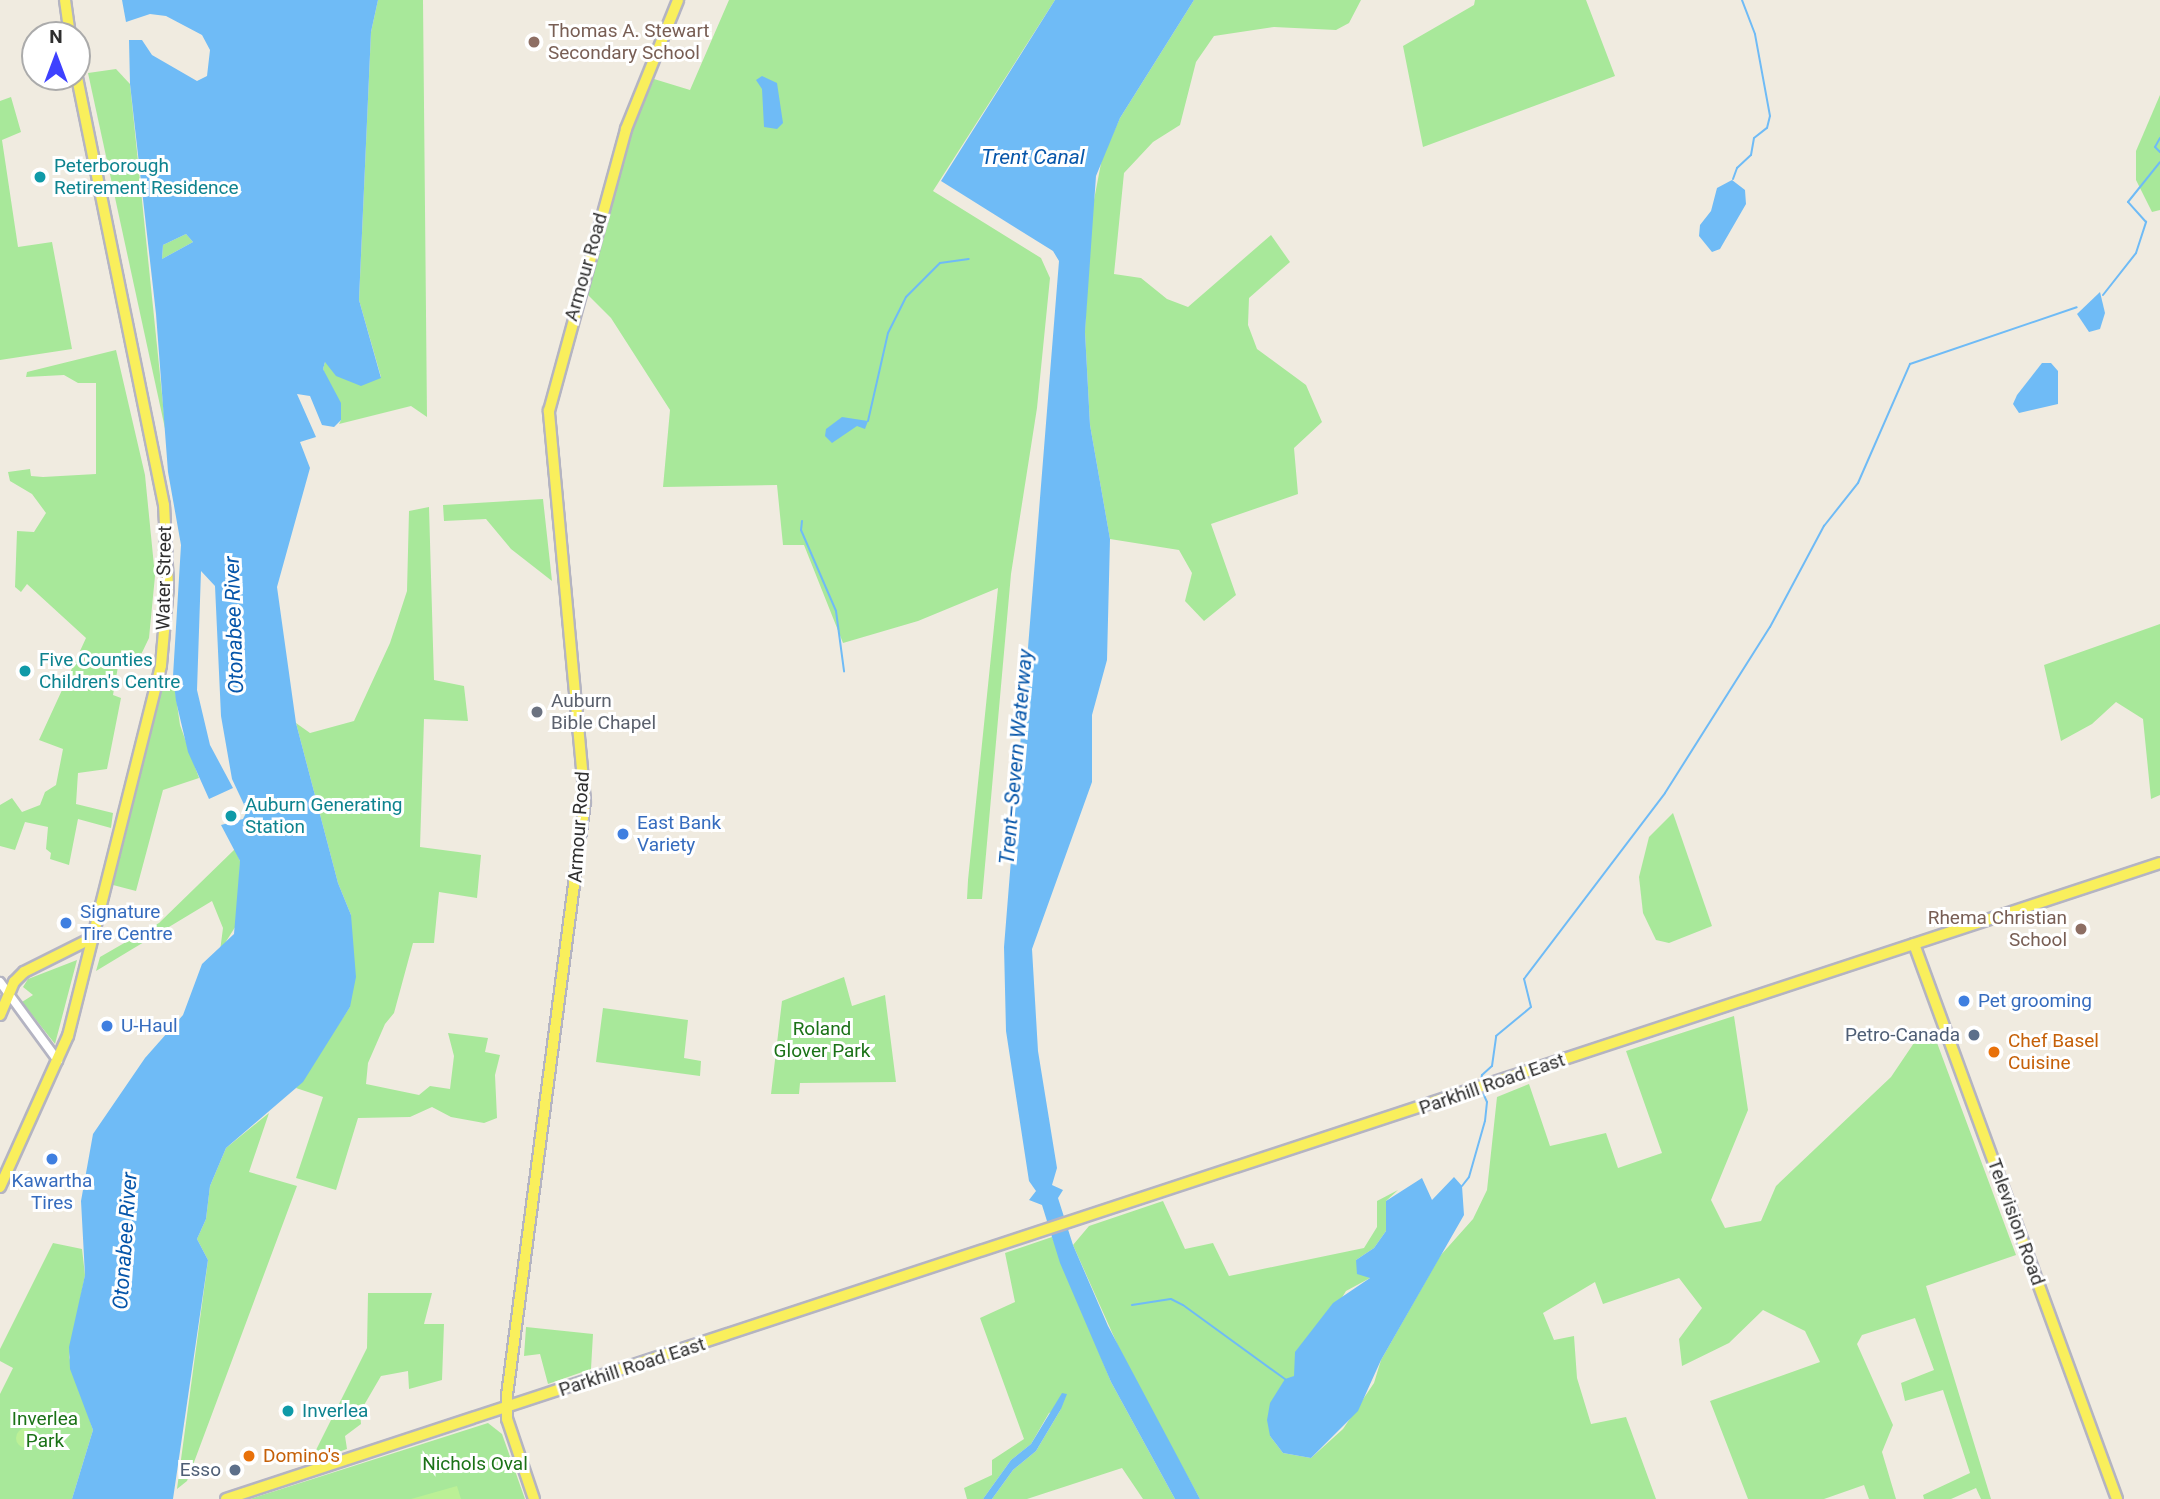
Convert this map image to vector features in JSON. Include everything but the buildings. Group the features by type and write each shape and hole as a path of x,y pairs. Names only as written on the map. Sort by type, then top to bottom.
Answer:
{"main road":[{"path":"65,0 68,21"},
{"name":"Armour Road","path":"534,1499 506,1407 585,801 548,443 549,411 622,141 678,0"},
{"name":"Water Street","path":"0,1187 58,1061 93,938 161,665 168,549 164,505 80,91"},
{"name":"Parkhill Road East","path":"226,1499 2160,863"},
{"path":"0,1015 24,972 73,951 93,938"},
{"name":"Television Road","path":"1914,944 2117,1499"},
{"path":"73,951 84,968"}],"street":[{"path":"0,982 58,1061"}],"green space":[{"path":"378,0 423,0 427,417 411,406 339,424 341,420 323,369 325,362 381,377 359,300 371,32"},
{"path":"729,0 1055,0 933,191 1041,258 1050,278 1037,408 1011,574 982,899 967,899 998,588 918,621 843,643 804,545 783,545 777,485 663,487 670,410 611,318 587,294 625,148 654,79 690,90"},
{"path":"1194,0 1361,0 1349,23 1336,30 1274,27 1214,36 1196,62 1180,125 1153,142 1124,173 1114,274 1141,278 1167,299 1188,307 1271,235 1290,262 1249,298 1248,325 1257,349 1306,385 1322,422 1294,448 1298,494 1211,524 1236,595 1204,621 1185,601 1192,573 1179,550 1110,539 1090,425 1085,332 1090,221 1102,158 1120,118"},
{"path":"1475,0 1586,0 1615,76 1423,147 1403,46 1474,5"},
{"path":"116,69 130,84 166,433 91,87 91,73"},
{"path":"2160,95 2160,210 2152,212 2136,180 2136,151"},
{"path":"11,97 21,132 2,140 18,247 52,242 72,349 0,360 0,101"},
{"path":"186,234 193,242 162,259 163,245"},
{"path":"116,350 145,475 155,576 149,638 137,663 119,661 113,695 121,698 107,769 78,773 76,804 113,813 111,828 78,819 69,865 50,859 51,853 46,849 48,827 25,822 15,850 0,846 0,805 12,798 22,812 40,805 45,792 56,785 63,749 39,740 86,638 27,584 21,592 15,587 17,531 34,532 46,513 32,494 10,481 8,472 30,469 31,476 43,477 96,474 96,383 78,383 64,375 26,377 27,372"},
{"path":"543,499 552,581 511,549 486,519 444,521 443,505"},
{"path":"429,507 434,680 464,686 468,721 424,719 420,847 481,855 477,898 439,892 434,943 413,943 394,1013 385,1024 368,1063 366,1084 419,1095 430,1086 450,1089 454,1056 448,1033 488,1038 485,1052 500,1055 495,1075 497,1118 484,1123 451,1117 432,1107 410,1117 358,1118 336,1190 296,1178 323,1097 296,1088 350,1007 351,915 338,883 296,723 310,733 354,721 390,643 407,591 409,511"},
{"path":"2160,624 2160,795 2151,799 2143,719 2116,702 2092,724 2061,741 2044,665"},
{"path":"173,676 180,725 199,778 163,790 136,891 113,885 165,678"},
{"path":"1673,813 1712,926 1669,943 1656,940 1643,913 1639,877 1649,837"},
{"path":"235,849 240,861 239,921 220,951 223,928 212,901 96,971 100,957 159,923"},
{"path":"77,960 55,1044 22,1002 33,995 23,987 28,979"},
{"name":"Roland Glover Park","path":"844,977 852,1006 885,995 896,1082 800,1083 799,1094 771,1094 782,1001"},
{"path":"603,1008 688,1020 684,1058 701,1061 700,1076 596,1062"},
{"path":"1734,1016 1748,1110 1711,1200 1725,1228 1761,1221 1776,1186 1891,1077 1920,1034 1933,1032 2016,1255 1926,1286 1991,1499 1981,1499 1976,1488 1951,1499 1924,1499 1923,1495 1970,1473 1943,1390 1905,1401 1901,1383 1934,1370 1915,1318 1862,1335 1857,1344 1893,1425 1882,1452 1896,1499 1869,1499 1864,1485 1824,1499 1748,1499 1710,1401 1820,1362 1805,1331 1763,1310 1729,1343 1682,1366 1679,1339 1702,1308 1679,1278 1603,1304 1595,1282 1543,1313 1554,1340 1574,1336 1577,1378 1591,1424 1626,1417 1656,1499 1200,1499 1127,1366 1073,1245 1089,1226 1163,1201 1185,1249 1213,1243 1229,1276 1364,1248 1377,1227 1377,1201 1398,1190 1386,1201 1386,1231 1374,1248 1356,1260 1370,1278 1346,1291 1294,1376 1270,1436 1283,1453 1311,1458 1343,1429 1374,1383 1381,1360 1440,1256 1473,1219 1487,1190 1497,1097 1529,1084 1550,1146 1606,1133 1618,1168 1662,1153 1626,1051"},
{"path":"269,1113 249,1172 297,1186 187,1481 177,1489 208,1260 197,1239 206,1219 210,1186 226,1148"},
{"path":"1052,1237 1111,1382 1175,1499 1143,1499 1122,1468 1027,1499 992,1499 1013,1470 1036,1451 1061,1409 1049,1413 1031,1444 1011,1460 983,1499 967,1499 964,1488 992,1475 992,1460 1024,1439 980,1318 1015,1302 1005,1253"},
{"name":"Inverlea Park","path":"53,1243 82,1249 85,1275 69,1357 93,1430 72,1499 0,1499 0,1394 13,1368 0,1361 0,1349"},
{"path":"368,1293 432,1293 424,1324 444,1324 442,1380 409,1389 408,1371 381,1376 360,1412 361,1424 345,1436 347,1449 310,1462 367,1348"},
{"path":"526,1327 593,1334 591,1369 548,1384 540,1354 524,1356"},
{"name":"Nichols Oval","path":"488,1423 502,1434 525,1499 250,1499"},
{"path":"26,1428 33,1431 36,1438 33,1445 26,1448 19,1445 16,1438 19,1431"},
{"path":"457,1486 461,1499 411,1499"}],"water":[{"name":"Otonabee River","path":"122,0 378,0 371,32 359,300 381,378 361,386 336,376 325,362 323,369 341,403 341,420 334,427 322,425 310,396 297,394 316,437 300,442 310,468 277,587 296,723 338,883 351,915 356,977 350,1007 303,1082 226,1148 210,1186 206,1219 197,1239 208,1260 173,1499 72,1499 93,1430 70,1369 69,1347 85,1275 81,1201 93,1134 145,1058 183,1015 202,964 234,934 240,861 221,825 243,819 247,811 232,779 221,716 215,586 201,571 197,690 210,745 233,788 209,799 188,752 176,701 173,676 181,545 168,472 156,314 130,84 129,40 142,40 152,55 197,81 207,76 210,50 202,35 166,16 150,14 126,22","holes":["186,234 193,242 162,259 163,245"]},
{"name":"Trent Canal","path":"1055,0 1194,0 1120,118 1096,176 1085,332 1090,425 1110,539 1107,660 1092,715 1092,782 1032,949 1038,1051 1057,1168 1052,1185 1063,1190 1058,1198 1073,1245 1108,1326 1200,1499 1175,1499 1111,1382 1060,1263 1042,1205 1029,1200 1036,1191 1029,1181 1006,1031 1004,947 1059,261 1053,251 941,181"},
{"path":"762,76 777,83 783,123 777,129 764,127 762,89 756,80"},
{"path":"1732,180 1745,190 1746,204 1720,249 1712,252 1699,236 1700,225 1711,211 1717,188"},
{"path":"2100,292 2105,313 2100,329 2089,332 2077,314"},
{"path":"2042,363 2051,363 2058,371 2058,404 2019,413 2013,404 2017,395"},
{"path":"842,417 868,421 865,429 857,426 832,443 825,436 826,429"},
{"path":"1454,1177 1462,1186 1464,1215 1381,1360 1358,1411 1311,1458 1283,1453 1270,1436 1267,1420 1270,1403 1285,1379 1294,1376 1295,1352 1333,1303 1370,1278 1357,1274 1356,1260 1374,1248 1386,1231 1386,1201 1422,1178 1432,1200"},
{"path":"1062,1393 1067,1394 1061,1409 1036,1451 1013,1470 992,1499 983,1499 1011,1460 1031,1444"}],"waterway":[{"path":"1733,179 1737,168 1751,155 1754,138 1767,128 1770,116 1755,34 1742,0"},
{"path":"2160,138 2155,147 2160,152"},
{"path":"2103,295 2136,253 2146,222 2128,202 2160,162"},
{"path":"868,421 888,333 906,297 940,263 969,259"},
{"path":"1481,1081 1482,1075 1492,1066 1496,1036 1531,1007 1524,979 1665,793 1770,627 1824,526 1858,483 1910,364 2077,307"},
{"path":"802,521 801,530 836,611 844,671"},
{"path":"1462,1186 1469,1177 1485,1121 1487,1102 1482,1091"},
{"path":"1132,1305 1171,1299 1285,1379"}],"place":[{"name":"Thomas A. Stewart Secondary School","path":"534,42"},
{"name":"Peterborough Retirement Residence","path":"40,177"},
{"name":"Five Counties Children's Centre","path":"25,671"},
{"name":"Auburn Bible Chapel","path":"537,712"},
{"name":"Auburn Generating Station","path":"231,816"},
{"name":"East Bank Variety","path":"623,834"},
{"name":"Signature Tire Centre","path":"66,923"},
{"name":"Rhema Christian School","path":"2081,929"},
{"name":"Pet grooming","path":"1964,1001"},
{"name":"U-Haul","path":"107,1026"},
{"name":"Petro-Canada","path":"1974,1035"},
{"name":"Chef Basel Cuisine","path":"1994,1052"},
{"name":"Kawartha Tires","path":"52,1159"},
{"name":"Inverlea","path":"288,1411"},
{"name":"Domino's","path":"249,1456"},
{"name":"Esso","path":"235,1470"}],"water label":[{"name":"Trent–Severn Waterway","path":"1016,757"}]}
